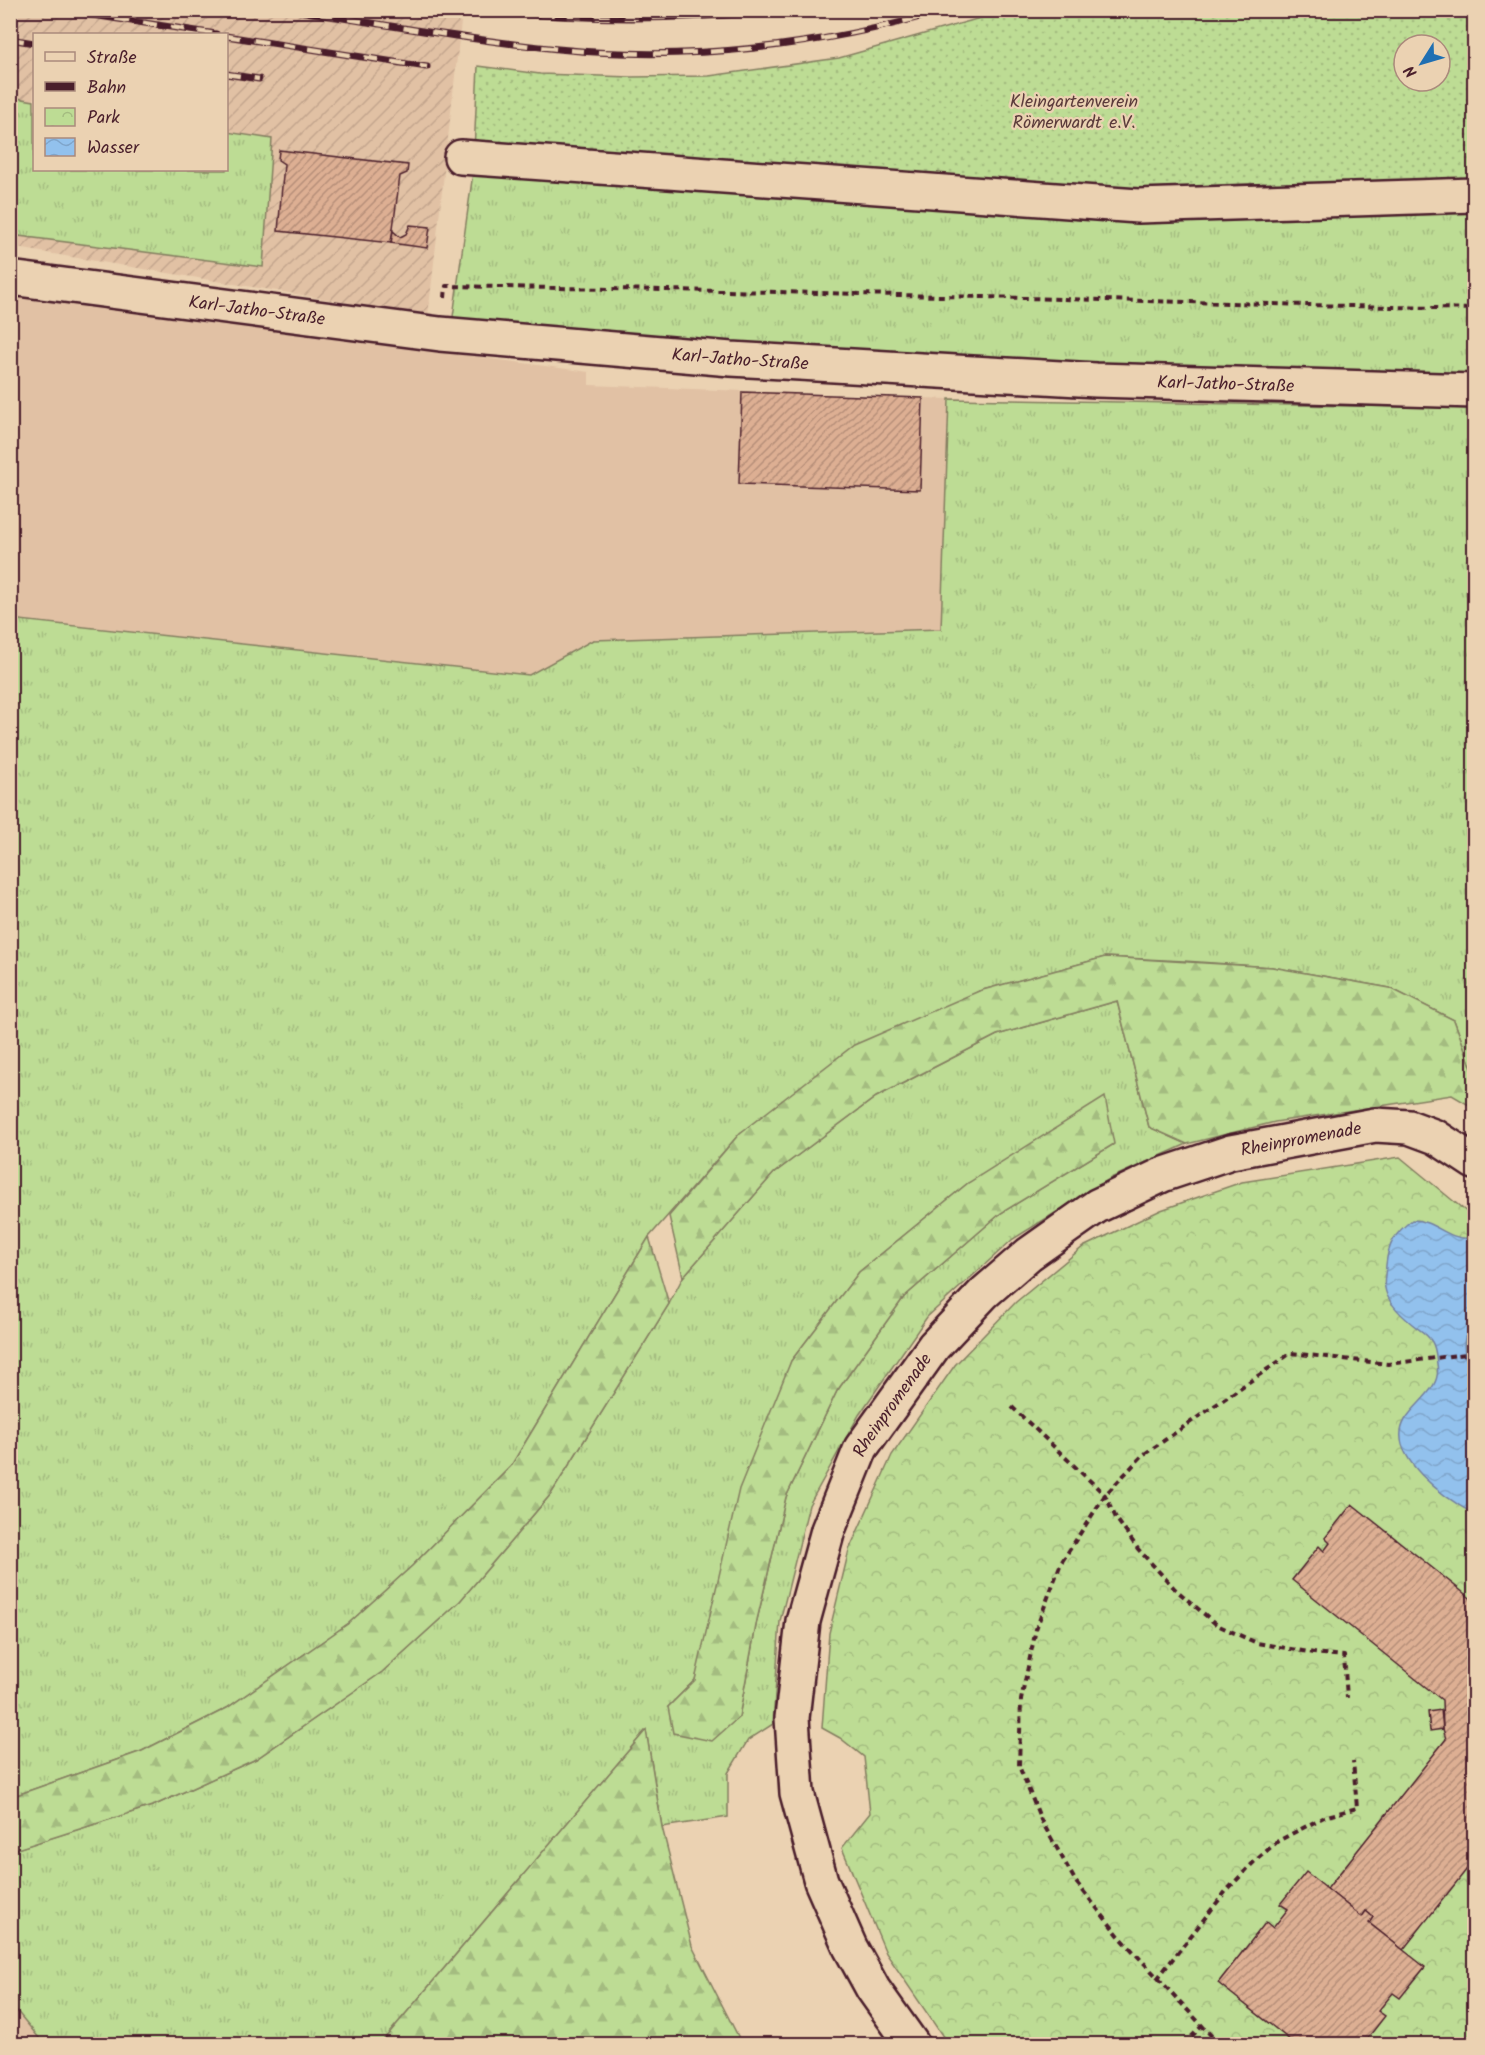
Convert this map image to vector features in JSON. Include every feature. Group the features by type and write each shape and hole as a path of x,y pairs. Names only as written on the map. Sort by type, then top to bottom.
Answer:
{"street":[{"path":"461,157 1138,206 1474,195"},
{"name":"Karl-Jatho-Straße","path":"10,278 440,334 731,359 1084,379 1474,391"},
{"name":"Rheinpromenade","path":"912,2044 873,1989 850,1947 821,1881 796,1793 792,1718 803,1621 828,1530 861,1448 934,1346 984,1293 1029,1254 1097,1206 1162,1175 1231,1152 1375,1125 1409,1127 1436,1137 1474,1162"}],"path":[{"path":"440,334 446,286 1474,309"},
{"path":"1219,2044 1119,1936 1076,1882 1041,1820 1019,1766 1021,1700 1036,1629 1061,1563 1105,1495 1143,1455 1291,1353 1388,1364 1474,1353"},
{"path":"1012,1407 1105,1495 1116,1518 1138,1550 1175,1589 1217,1625 1257,1643 1344,1656 1347,1698"},
{"path":"1157,1979 1226,1891 1278,1841 1324,1817 1357,1808 1353,1761"},
{"path":"1184,2044 1202,2026"}],"shaded area":[{"path":"383,10 461,22 428,316 11,247 10,11"},
{"path":"11,294 589,372 589,385 949,399 941,629 593,640 530,675 11,619"},
{"path":"11,2004 44,2044 11,2044"}],"green space":[{"name":"Kleingartenverein Römerwardt e.V.","path":"1005,11 1474,11 1474,206 473,173 478,66 540,74 631,77 709,76 839,58"},
{"path":"11,97 33,101 33,171 228,171 228,132 272,139 263,267 11,235"},
{"path":"473,173 1474,206 1474,376 1132,366 799,352 452,324"},
{"path":"949,399 1474,408 1474,1074 1454,1020 1390,988 1272,967 1105,957 979,991 740,1133 649,1237 511,1466 412,1566 349,1623 227,1708 142,1751 11,1797 11,619 529,675 593,640 941,629"},
{"path":"1105,957 1272,967 1390,988 1454,1020 1474,1074 1474,1108 1452,1095 1275,1122 1187,1144 1149,1127 1117,1001 997,1035 876,1097 774,1173 683,1277 669,1216 740,1133 854,1045 979,991"},
{"path":"1117,1001 1149,1127 1187,1144 1111,1178 1013,1239 927,1317 859,1415 809,1505 780,1621 773,1724 748,1740 728,1773 728,1817 662,1827 646,1730 380,2044 44,2044 11,2004 10,1851 155,1805 256,1759 382,1672 460,1601 551,1494 669,1304 683,1277 774,1173 876,1097 997,1035","holes":["1114,1144 1001,1213 904,1297 837,1391 786,1497 757,1620 739,1717 668,1707 695,1680 791,1361 859,1272 968,1183"]},
{"path":"1105,1097 1114,1144 1001,1213 904,1297 837,1391 786,1497 757,1620 739,1717 712,1741 673,1733 668,1707 695,1680 739,1489 791,1361 859,1272 968,1183"},
{"path":"1400,1157 1474,1218 1474,2044 948,2044 886,1953 842,1848 870,1813 864,1757 840,1738 822,1728 829,1633 849,1550 892,1455 955,1365 1016,1302 1083,1247 1161,1210 1242,1182"},
{"path":"649,1237 669,1304 551,1494 460,1601 382,1672 256,1759 155,1805 11,1851 11,1797 142,1751 227,1708 349,1623 412,1566 511,1466"},
{"path":"646,1730 662,1827 692,1946 742,2044 380,2044"}],"water":[{"path":"1412,1220 1428,1223 1454,1236 1469,1238 1474,1242 1474,1326 1466,1335 1464,1348 1474,1378 1474,1514 1435,1488 1411,1462 1403,1448 1401,1434 1405,1420 1432,1387 1438,1373 1436,1353 1432,1342 1395,1308 1384,1285 1391,1245 1397,1234"}],"building":[{"path":"279,150 408,165 407,173 400,176 391,243 278,231 284,164 278,160"},
{"path":"410,225 430,227 427,248 391,243 393,231 400,237 406,234"},
{"path":"742,392 923,398 920,490 739,484"},
{"path":"1352,1504 1474,1601 1474,1860 1403,1950 1369,1923 1373,1917 1366,1911 1362,1917 1327,1889 1446,1739 1443,1729 1442,1700 1292,1580 1319,1546 1324,1551 1330,1543 1325,1538"},
{"path":"1441,1710 1443,1729 1430,1731 1428,1712"},
{"path":"1306,1872 1362,1917 1366,1911 1373,1917 1369,1923 1425,1967 1400,1998 1393,1993 1378,2011 1385,2016 1363,2044 1295,2044 1218,1983 1266,1922 1273,1928 1288,1909 1280,1904"}],"railway":[{"path":"60,10 210,33"},
{"path":"293,10 525,45 606,53 655,54 704,52 802,42 850,34 945,10"},
{"path":"484,10 559,16 634,18 709,16 784,10"},
{"path":"228,36 427,67"},
{"path":"10,39 33,43"},
{"path":"228,74 259,79"}]}
